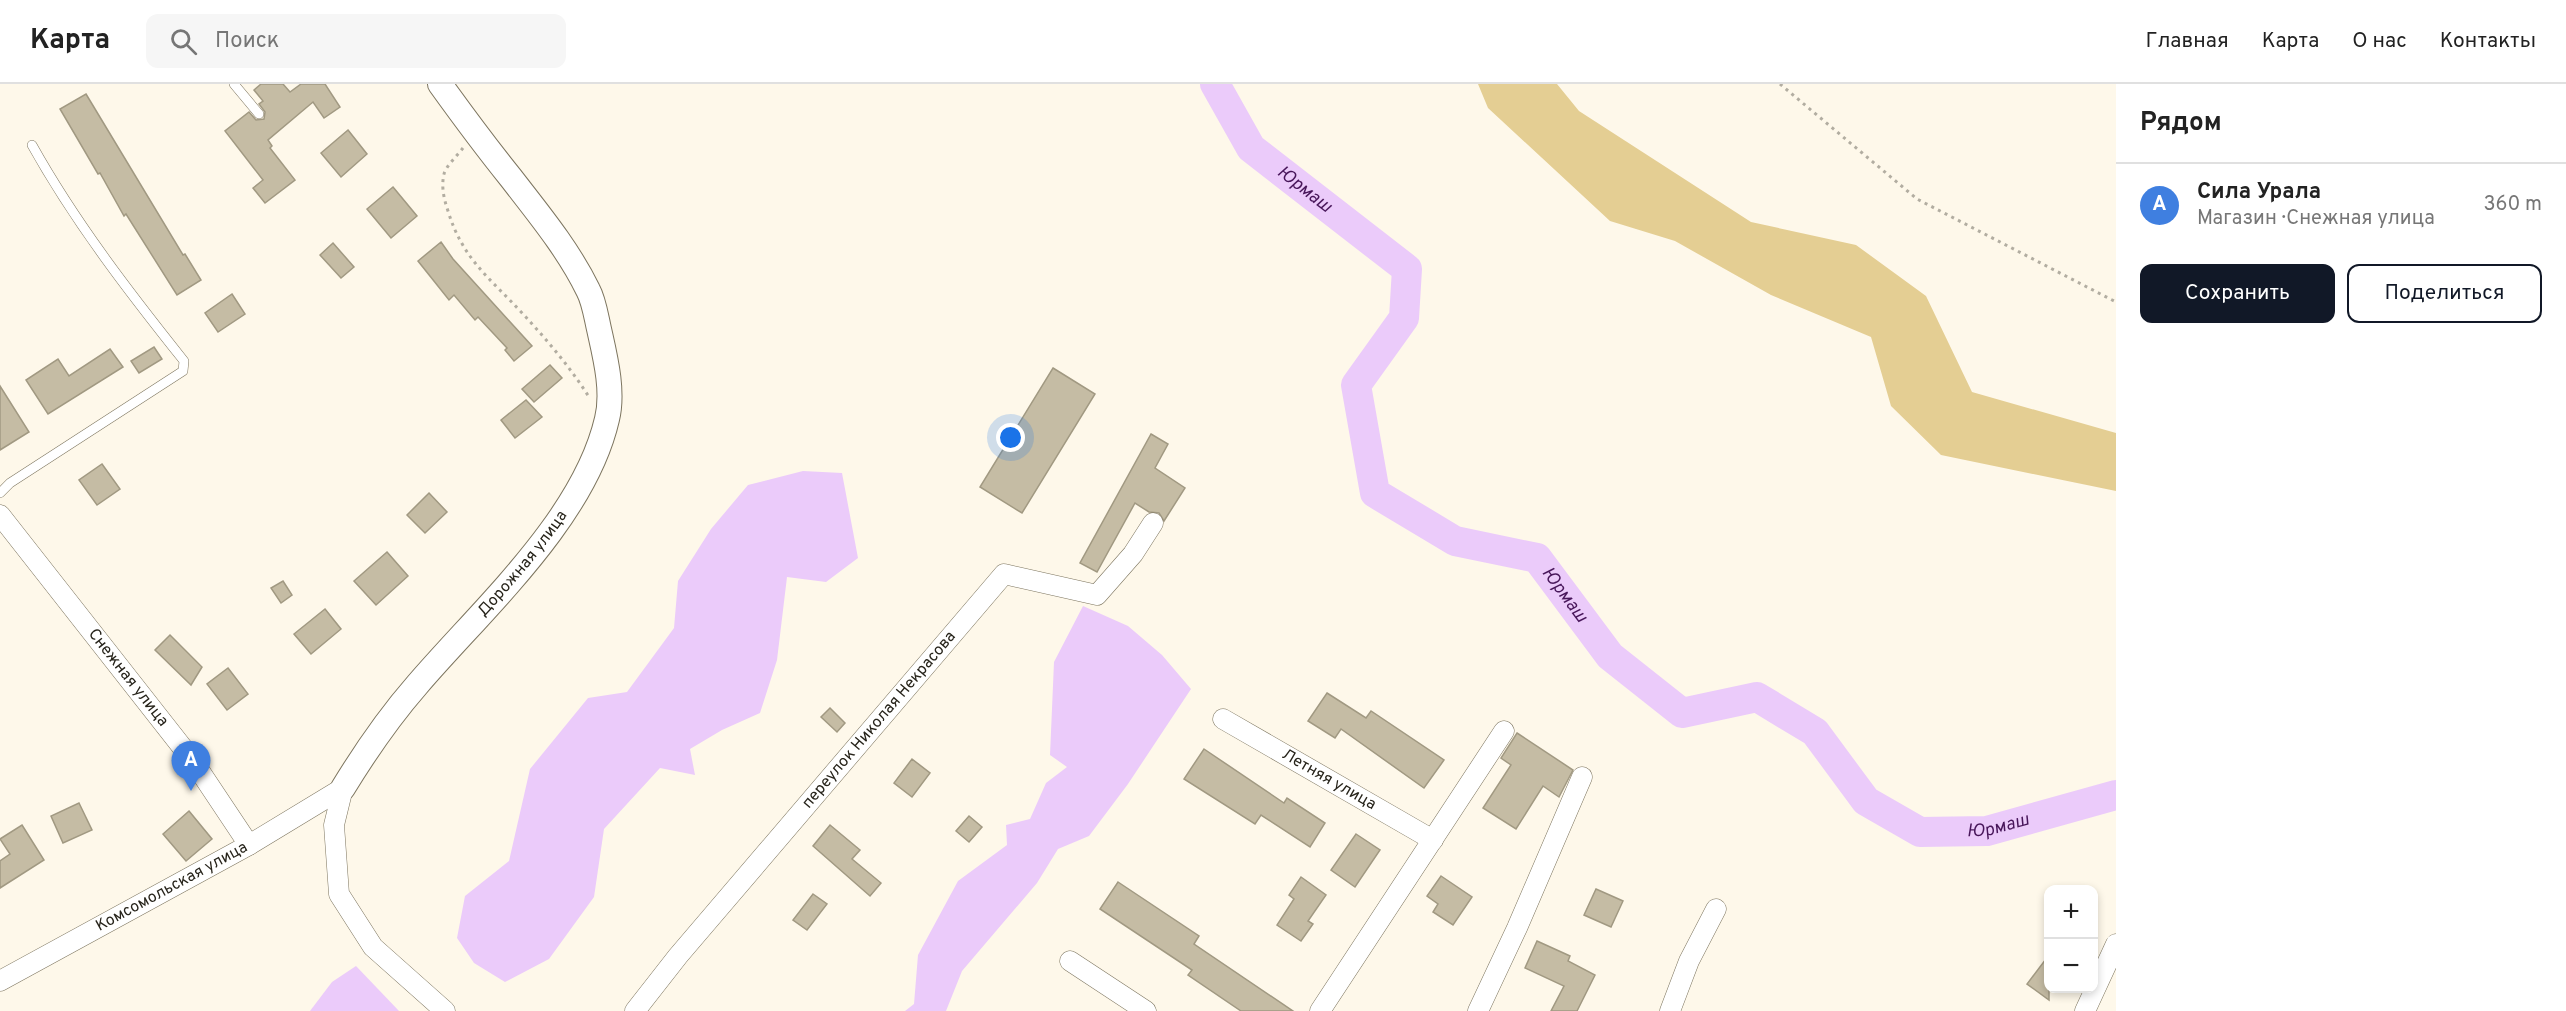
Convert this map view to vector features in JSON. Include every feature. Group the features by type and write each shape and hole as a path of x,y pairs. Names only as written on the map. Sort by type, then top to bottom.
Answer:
{"street":[{"name":"Дорожная улица","path":"440,84 474,132 548,226 589,291 603,347 608,389 608,416 599,447 582,481 546,538 416,686 365,752 343,788 334,825 339,894 373,947 445,1011"},
{"name":"Снежная улица","path":"0,515 193,761 249,844"},
{"name":"переулок Николая Некрасова","path":"635,1011 678,956 1004,574 1097,595 1133,554 1153,523"},
{"name":"Летняя улица","path":"1223,719 1433,840"},
{"path":"1320,1011 1504,731"},
{"path":"1478,1011 1518,928 1582,777"},
{"name":"Комсомольская улица","path":"0,981 249,844 343,788"},
{"path":"1670,1011 1689,961 1716,909"},
{"path":"2085,1011 2116,944"},
{"path":"1070,961 1134,1008"}],"lane":[{"path":"234,84 259,114"},
{"path":"0,493 10,483 183,371 184,361 107,263 56,189 32,145"}],"path":[{"path":"1780,84 1917,199 2116,302"},
{"path":"474,132 444,173 443,195 452,226 471,260 497,290 521,312 570,369 588,397 604,429"}],"shaded area":[{"path":"1478,84 1557,84 1579,111 1751,222 1856,245 1926,296 1972,392 2116,433 2116,491 1941,455 1891,406 1871,337 1771,295 1675,241 1610,221 1488,108"},
{"path":"803,471 842,473 858,558 826,582 787,577 777,660 760,713 722,730 690,749 695,775 660,768 604,829 594,897 549,959 505,982 474,963 457,938 465,896 509,861 530,769 588,698 627,692 674,628 678,581 711,529 748,485"},
{"path":"1083,606 1128,626 1162,655 1191,689 1128,784 1089,836 1058,849 1037,883 962,971 946,1011 905,1011 914,1004 918,955 958,881 1007,845 1006,825 1030,819 1046,783 1067,767 1050,755 1054,662"},
{"path":"356,966 399,1011 310,1011 332,982"}],"building":[{"path":"261,84 283,84 290,92 301,84 325,84 340,107 324,118 313,102 268,140 272,146 270,148 295,180 265,203 253,188 263,180 225,131 249,112 256,120 264,119 265,112 259,104 263,101 254,90"},
{"path":"86,94 183,255 185,254 201,280 177,295 126,214 124,216 60,109"},
{"path":"348,130 367,154 341,177 321,153"},
{"path":"393,187 417,216 391,238 367,209"},
{"path":"441,242 453,259 532,346 514,361 505,350 507,348 478,317 475,320 454,295 449,300 418,261"},
{"path":"333,243 354,267 341,278 320,255"},
{"path":"232,294 245,314 218,332 205,313"},
{"path":"154,347 162,359 139,373 131,361"},
{"path":"110,349 123,367 48,414 26,380 58,359 69,376"},
{"path":"550,365 562,378 534,402 522,389"},
{"path":"1053,368 1095,394 1022,513 980,487"},
{"path":"0,386 29,432 0,450"},
{"path":"526,400 542,417 515,438 501,420"},
{"path":"1151,434 1168,444 1155,468 1185,488 1164,521 1159,513 1149,512 1135,503 1097,572 1080,563"},
{"path":"102,464 120,489 97,505 79,480"},
{"path":"429,493 447,512 425,533 407,515"},
{"path":"387,552 408,576 376,605 354,581"},
{"path":"283,581 292,595 281,603 271,588"},
{"path":"325,609 341,629 311,654 294,634"},
{"path":"170,635 202,667 191,685 155,650"},
{"path":"228,668 248,694 227,710 207,684"},
{"path":"1327,693 1366,718 1371,711 1444,760 1424,788 1341,729 1335,738 1308,721"},
{"path":"830,708 845,723 837,732 821,717"},
{"path":"1517,733 1573,770 1559,797 1543,786 1516,829 1483,808 1511,765 1501,758"},
{"path":"1204,749 1284,803 1287,798 1325,823 1310,847 1261,815 1255,824 1184,779"},
{"path":"912,759 930,773 912,797 894,783"},
{"path":"79,803 92,830 63,843 51,816"},
{"path":"189,811 212,839 186,861 163,834"},
{"path":"969,816 982,827 969,842 956,831"},
{"path":"22,825 44,860 0,888 0,861 10,854 0,839"},
{"path":"830,825 860,850 852,859 881,883 870,896 813,846"},
{"path":"1356,834 1380,850 1355,887 1331,870"},
{"path":"1441,876 1472,897 1453,925 1433,912 1438,904 1427,896"},
{"path":"1301,877 1326,895 1308,921 1313,924 1301,941 1277,925 1294,899 1289,895"},
{"path":"1118,882 1199,936 1194,944 1293,1011 1241,1011 1188,975 1192,970 1100,909"},
{"path":"1596,889 1623,901 1611,927 1584,915"},
{"path":"813,894 827,904 807,930 793,920"},
{"path":"1537,941 1570,956 1568,961 1595,975 1577,1011 1551,1011 1564,986 1525,968"},
{"path":"2044,962 2044,993 2049,993 2049,1000 2027,984"}],"waterway":[{"name":"Юрмаш","path":"1215,84 1251,148 1407,269 1404,318 1356,385 1375,493 1455,541 1537,558 1610,656 1682,713 1757,697 1815,732 1866,801 1920,832 1987,831 2116,795"}],"place":[{"name":"Сила Урала","path":"191,791"}]}
